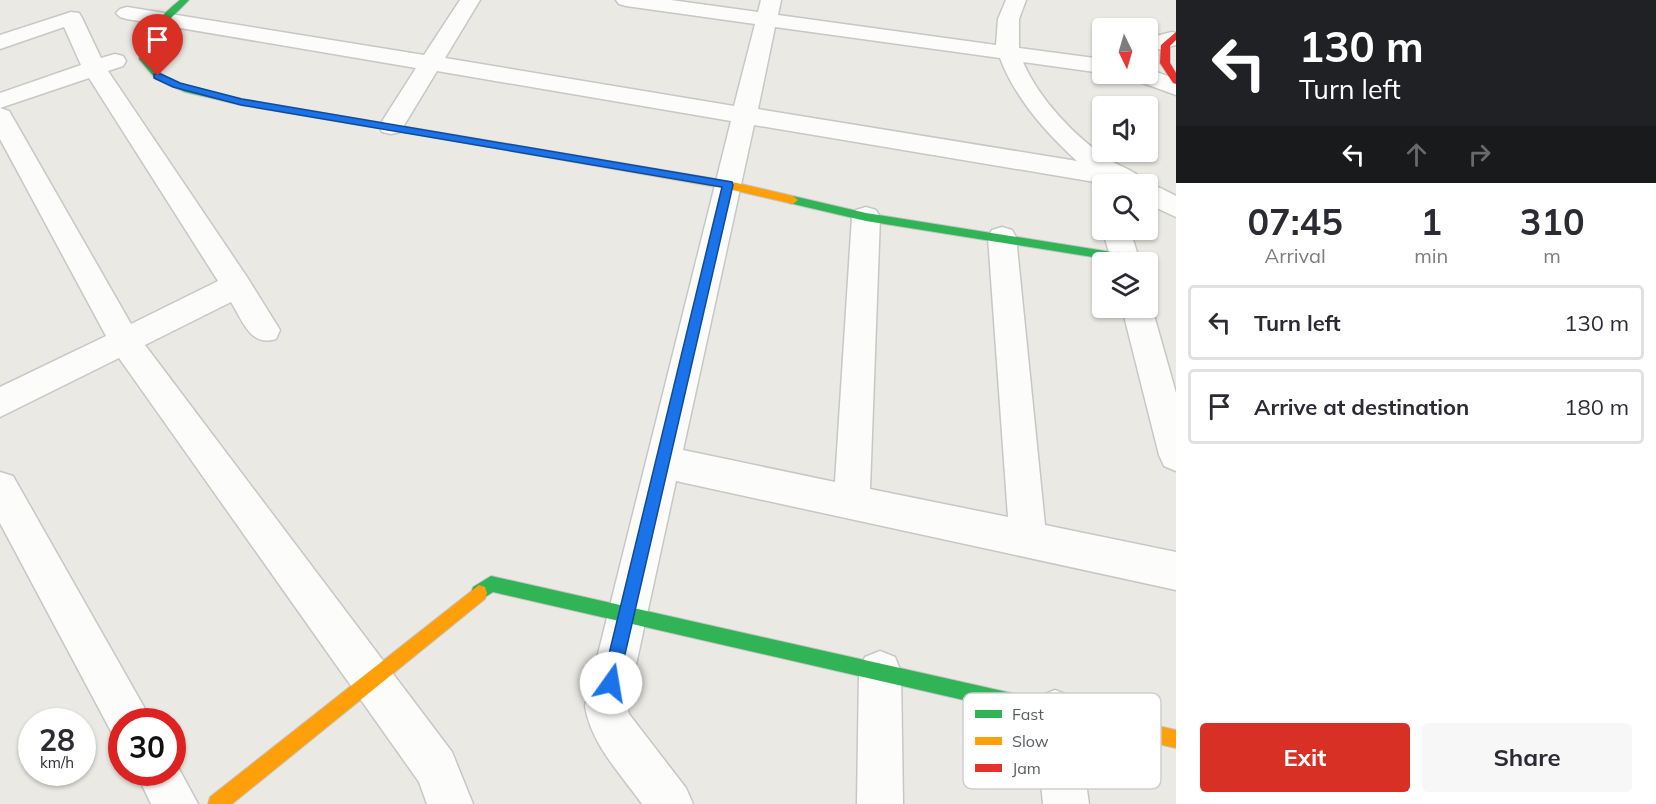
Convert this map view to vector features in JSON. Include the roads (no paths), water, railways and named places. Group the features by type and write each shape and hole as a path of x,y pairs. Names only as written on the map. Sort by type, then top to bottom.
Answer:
{"street":[{"path":"185,0 162,19 144,44 144,59 158,76 177,85 241,102 728,185 866,217 1002,237 1092,254"},
{"path":"391,126 470,0"},
{"path":"626,0 780,6 1007,37 1092,63"},
{"path":"1016,0 1012,6 1007,37 1029,94 1101,174"},
{"path":"670,804 609,723 606,706 744,115 780,6"},
{"path":"127,13 1101,174"},
{"path":"0,42 71,18 104,65 265,330"},
{"path":"1158,42 1174,37"},
{"path":"1174,37 1166,45 1166,63 1176,81"},
{"path":"0,100 104,65"},
{"path":"1158,79 1176,88"},
{"path":"0,116 125,342 436,768 450,804"},
{"path":"1158,198 1176,207"},
{"path":"852,502 866,217"},
{"path":"1002,237 1028,540"},
{"path":"0,403 237,285"},
{"path":"1140,318 1176,455"},
{"path":"663,462 1176,571"},
{"path":"0,488 121,708"},
{"path":"218,804 491,584 974,693"},
{"path":"880,672 880,804"},
{"path":"1161,736 1176,739"},
{"path":"165,786 175,804"},
{"path":"1064,789 1066,804"}]}
